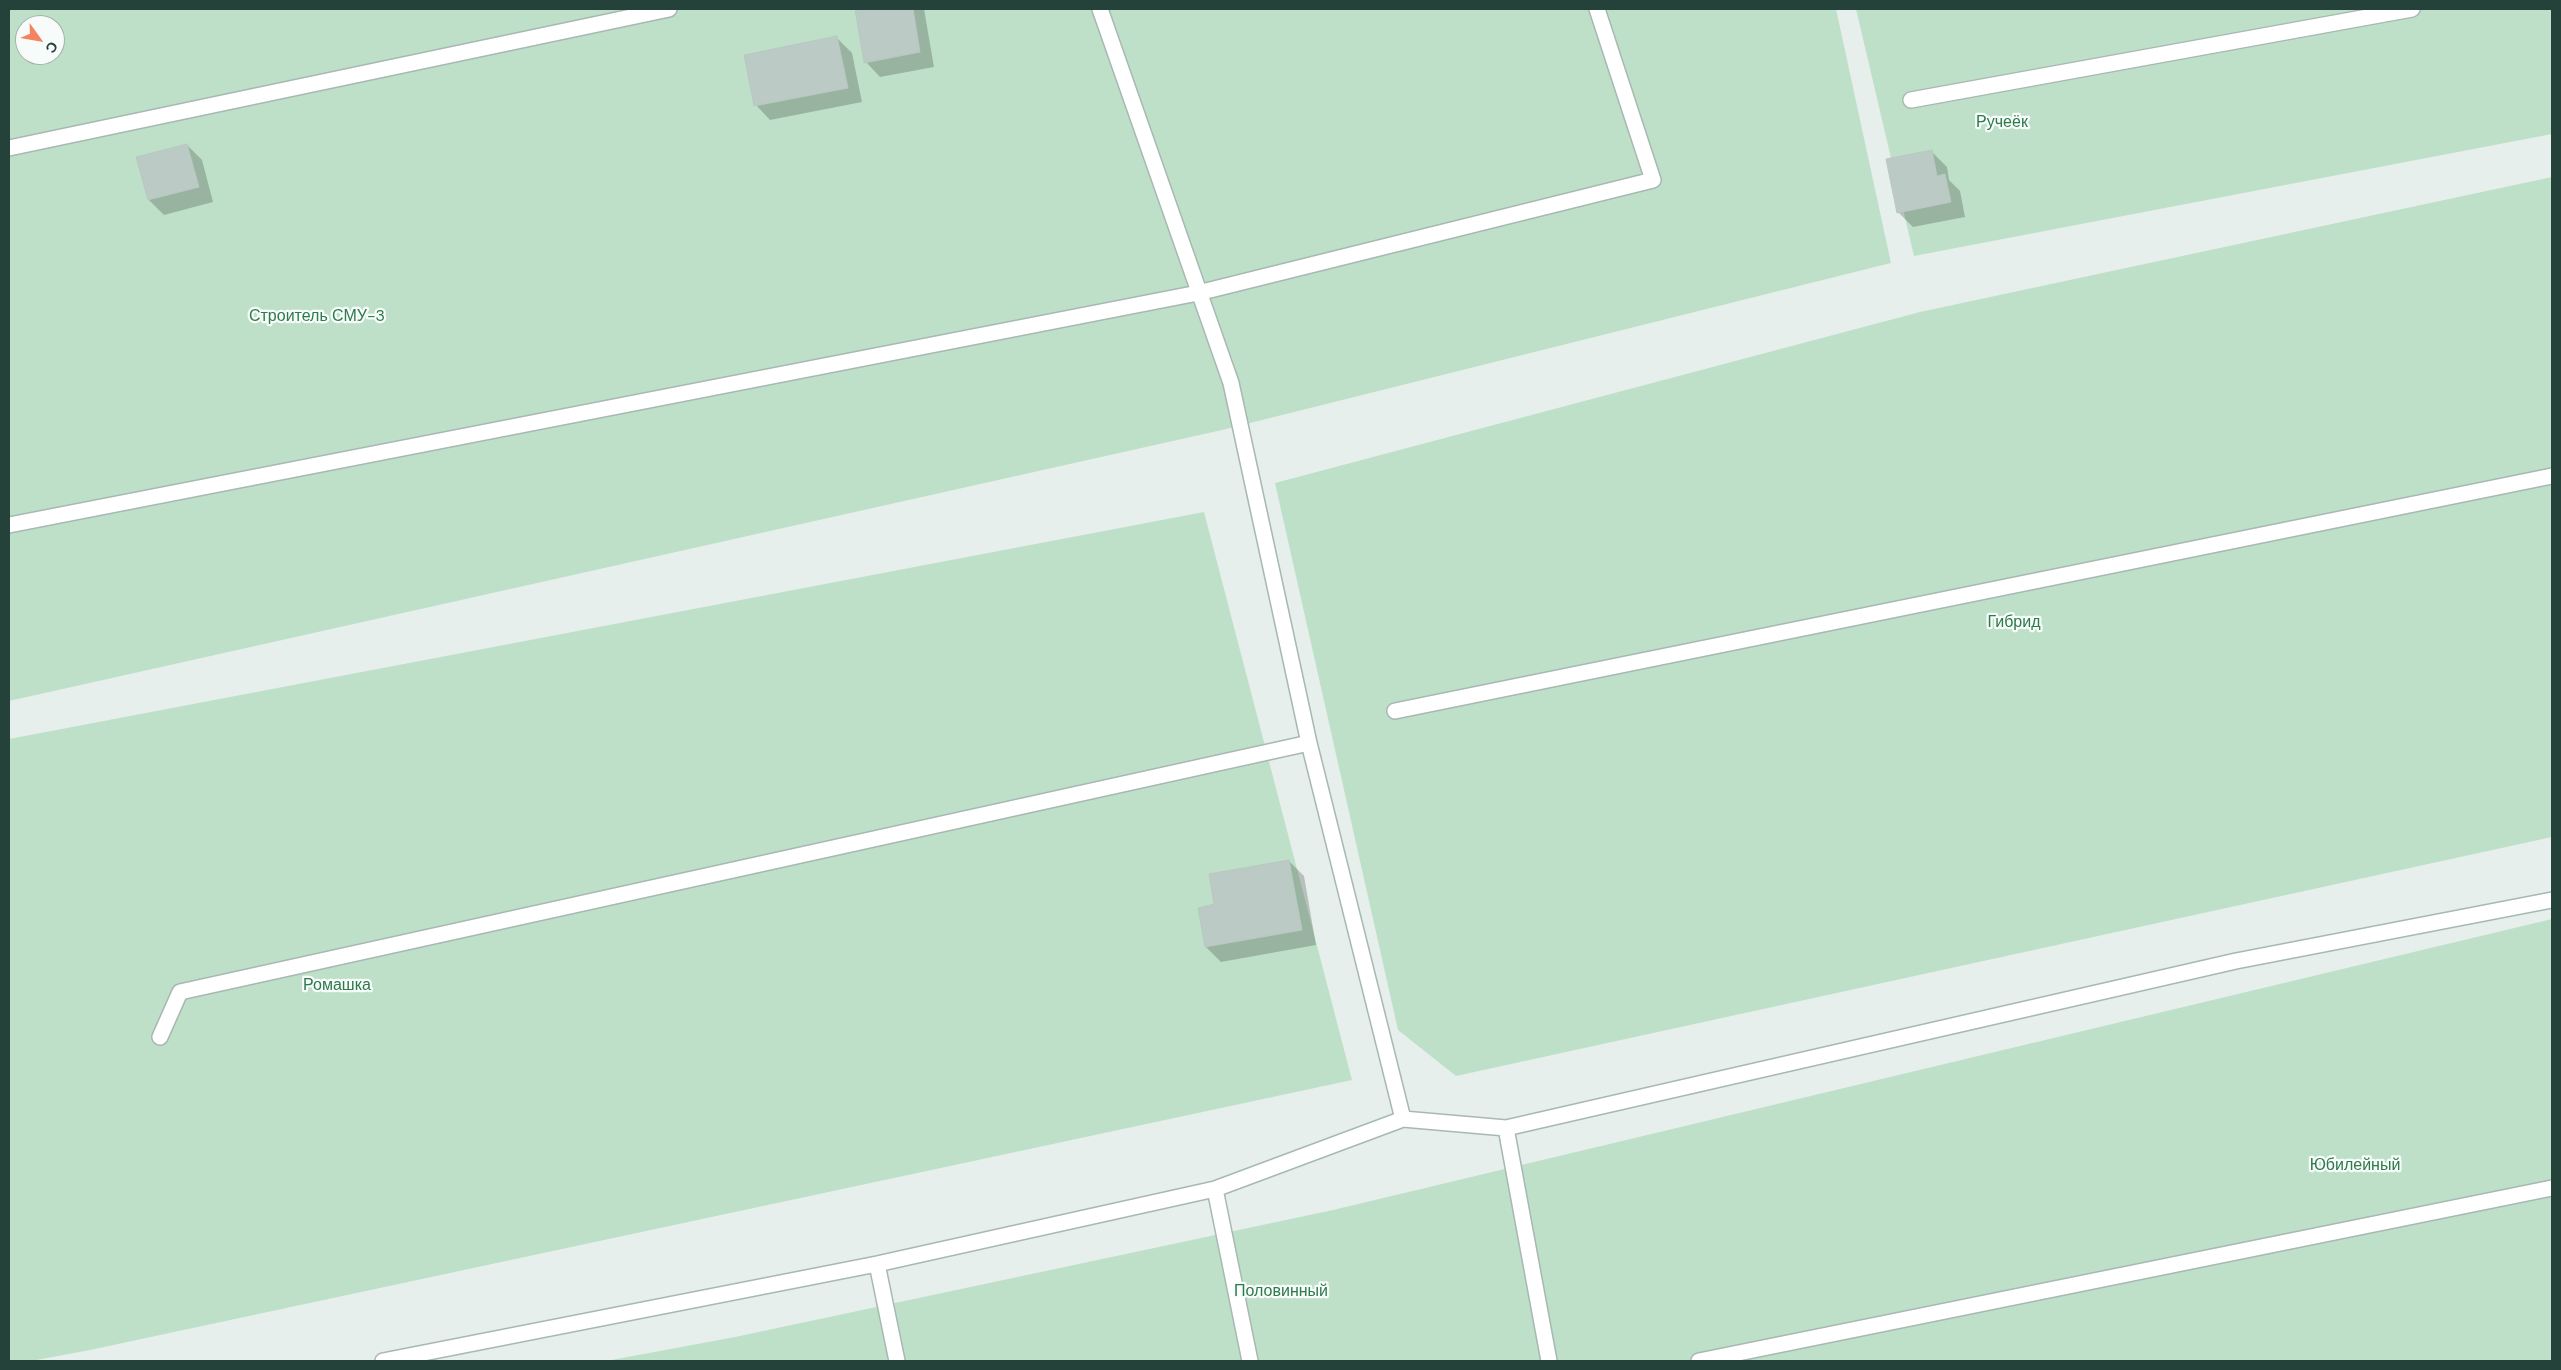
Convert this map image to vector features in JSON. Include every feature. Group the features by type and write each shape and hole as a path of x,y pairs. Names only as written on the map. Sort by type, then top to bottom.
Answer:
{"lane":[{"path":"9,148 669,9"},
{"path":"1100,9 1231,383 1309,743 1403,1119"},
{"path":"9,525 1198,293 1653,180 1597,9"},
{"path":"1910,100 2412,9"},
{"path":"1395,711 2552,476"},
{"path":"160,1037 180,992 1309,743"},
{"path":"383,1361 459,1354 1215,1189 1403,1119 1506,1128 2236,961 2552,900"},
{"path":"1506,1128 1549,1361"},
{"path":"1699,1361 2552,1188"},
{"path":"1215,1189 1250,1361"},
{"path":"877,1264 896,1361"}],"green space":[{"name":"Строитель СМУ-3","path":"9,9 1836,9 1891,263 1222,430 9,701"},
{"name":"Ручеёк","path":"1856,9 2552,9 2552,134 1914,256"},
{"name":"Гибрид","path":"2552,177 2552,837 1456,1076 1398,1030 1275,483 1920,312"},
{"name":"Ромашка","path":"1204,512 1352,1080 90,1350 31,1361 9,1361 9,739"},
{"name":"Юбилейный","path":"2552,919 2552,1361 606,1361 735,1337 1333,1210"}],"building":[{"path":"855,9 913,9 920,52 864,63"},
{"path":"837,36 848,88 754,106 744,55"},
{"path":"187,144 199,187 148,200 136,157"},
{"path":"1932,150 1937,176 1945,174 1951,202 1897,213 1886,159"},
{"path":"1289,860 1302,930 1205,947 1198,908 1214,904 1209,874"}],"park label":[{"name":"Половинный","path":"1281,1292"}]}
